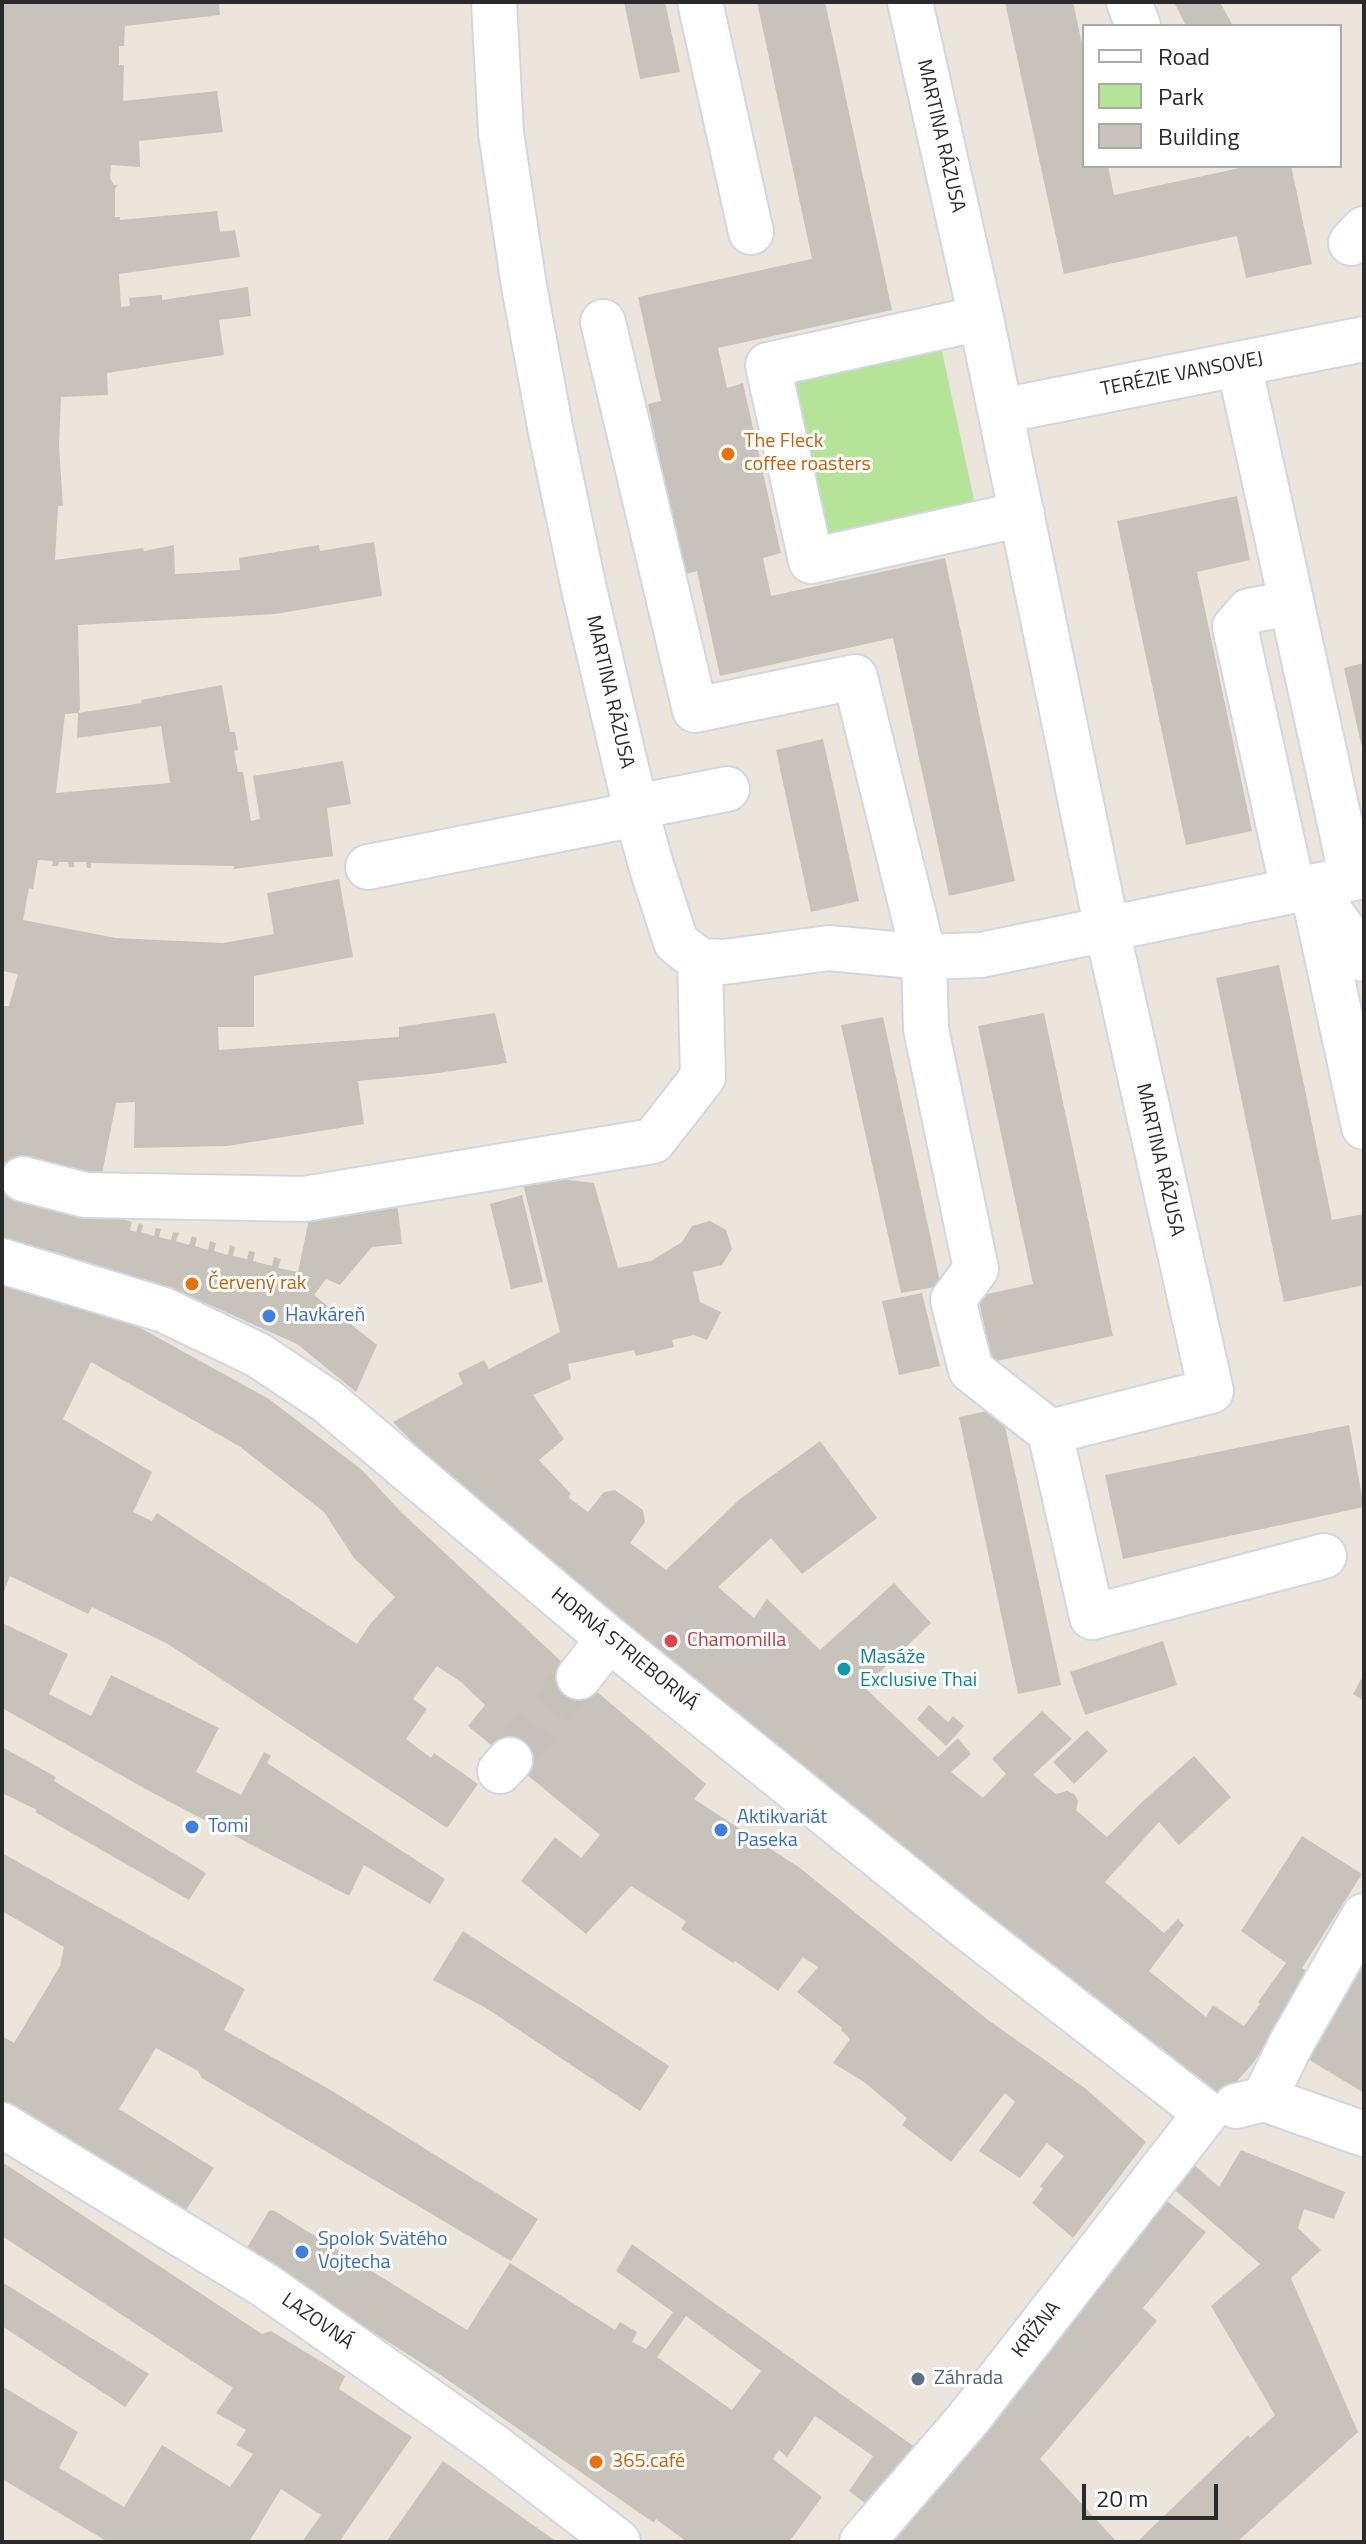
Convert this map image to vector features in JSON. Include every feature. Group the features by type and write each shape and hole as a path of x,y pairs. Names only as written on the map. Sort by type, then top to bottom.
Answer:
{"street":[{"name":"MARTINA RÁZUSA","path":"494,2 501,133 524,286 562,486 651,865 676,942 700,961"},
{"path":"700,2 751,232"},
{"name":"MARTINA RÁZUSA","path":"910,2 1001,411 1107,929 1211,1391 1050,1432"},
{"path":"1129,2 1137,24"},
{"path":"981,318 768,365 811,561 1022,514"},
{"path":"603,322 695,710 855,677 924,957 926,1029 976,1269 953,1300 971,1370 1050,1432 1092,1617 1324,1556"},
{"name":"TERÉZIE VANSOVEJ","path":"1001,411 1364,339"},
{"path":"1239,364 1291,603 1364,1127"},
{"path":"1291,603 1249,611 1235,627 1330,883 1364,959"},
{"path":"368,867 724,776"},
{"path":"23,1179 85,1195 304,1199 653,1141 703,1077 700,961 724,962 829,948 924,957 981,955 1330,883"},
{"name":"HORNÁ STRIEBORNÁ","path":"2,1261 164,1310 258,1355 327,1401 483,1536 609,1639 963,1924 1206,2113"},
{"path":"579,1677 609,1639"},
{"path":"1264,2099 1291,2044 1364,1916"},
{"path":"1206,2113 1264,2099 1364,2134"},
{"name":"KRÍŽNA","path":"862,2542 968,2419 1206,2113"},
{"name":"LAZOVNÁ","path":"2,2125 266,2286 493,2446 618,2542"}],"green space":[{"path":"937,328 979,523 811,561 768,365"}],"building":[{"path":"2,2 219,2 220,15 125,26 124,46 119,46 119,65 124,65 123,101 217,91 223,132 139,141 140,167 111,165 110,178 114,185 118,185 115,189 115,217 120,217 120,220 217,211 220,232 235,230 240,257 119,274 121,307 130,306 129,298 162,295 162,300 248,287 251,316 219,320 224,355 107,373 108,395 61,397 59,446 63,506 58,506 55,560 174,545 175,574 196,573 240,570 239,558 319,545 320,551 374,542 382,596 275,614 78,625 78,713 222,685 230,732 235,732 238,750 234,751 238,772 243,772 251,821 260,819 253,776 343,761 351,804 327,808 333,856 234,869 234,866 91,863 91,868 87,868 86,862 74,862 74,867 69,867 68,862 52,866 53,861 38,860 23,920 116,938 223,943 274,934 267,893 339,879 353,957 254,976 254,1027 218,1027 219,1050 399,1037 399,1027 495,1013 507,1063 358,1081 364,1124 227,1146 134,1148 135,1102 116,1103 100,1184 2,1162 2,1006 9,1006 18,974 2,971","holes":["78,713 77,738 161,726 170,783 56,793 65,714"]},
{"path":"624,2 665,2 680,72 640,79"},
{"path":"757,2 825,2 892,310 718,348 727,388 743,383 781,553 763,558 771,596 945,558 1015,881 949,896 893,638 720,676 697,571 685,574 668,499 660,501 656,480 664,478 648,404 661,401 638,297 812,259"},
{"path":"1005,2 1073,2 1082,44 1082,168 1108,168 1114,195 1240,168 1291,168 1312,264 1246,278 1237,236 1064,274"},
{"path":"1174,2 1220,2 1232,24 1185,24"},
{"path":"1237,496 1250,560 1197,572 1252,831 1186,845 1117,521"},
{"path":"1364,663 1364,752 1363,752 1344,668"},
{"path":"823,739 859,901 811,912 776,750"},
{"path":"1279,965 1332,1220 1364,1214 1364,1285 1284,1302 1216,978"},
{"path":"1044,1013 1113,1336 992,1362 978,1296 1033,1284 978,1026"},
{"path":"883,1017 941,1286 901,1293 841,1025"},
{"path":"2,1163 26,1169 124,1213 122,1219 132,1222 130,1230 136,1232 139,1223 143,1225 141,1232 154,1236 156,1228 161,1229 159,1237 171,1240 173,1232 179,1233 176,1241 189,1245 192,1236 197,1238 195,1246 208,1250 210,1241 216,1243 214,1251 228,1255 230,1245 235,1247 233,1256 247,1259 249,1251 255,1252 253,1261 272,1266 274,1257 281,1259 278,1268 298,1272 310,1214 397,1202 402,1244 372,1247 340,1285 326,1279 314,1295 377,1345 356,1392 297,1344 190,1296 2,1241"},
{"path":"560,1179 594,1183 618,1268 651,1261 682,1242 692,1226 710,1221 726,1230 732,1249 722,1265 693,1272 700,1302 721,1312 707,1340 694,1335 672,1340 674,1347 636,1356 634,1350 568,1364 571,1379 533,1395 564,1439 539,1460 571,1494 568,1497 588,1512 604,1492 615,1490 643,1510 645,1522 630,1543 666,1570 740,1499 820,1441 877,1518 802,1574 771,1538 718,1587 754,1618 767,1599 820,1650 894,1583 931,1623 864,1687 938,1757 958,1738 971,1754 951,1772 983,1798 1006,1774 992,1759 1042,1711 1072,1739 1033,1775 1056,1794 1067,1791 1074,1794 1078,1801 1076,1810 1107,1837 1194,1756 1231,1797 1179,1845 1159,1822 1105,1882 1164,1933 1178,1919 1184,1925 1149,1971 1206,2017 1213,2005 1244,2026 1286,1963 1241,1931 1302,1836 1362,1874 1302,1968 1313,1975 1253,2063 1218,2103 512,1545 393,1422 463,1384 458,1373 484,1360 489,1369 560,1332 523,1184"},
{"path":"522,1195 543,1282 511,1289 490,1204"},
{"path":"2,1278 135,1325 269,1399 362,1470 401,1512 564,1664 706,1784 694,1799 800,1868 988,2020 1086,2089 1146,2142 1073,2238 1032,2203 1043,2189 1040,2186 1064,2156 1047,2143 1020,2178 979,2151 1015,2102 1005,2093 951,2162 902,2125 907,2118 864,2082 833,2063 850,2039 842,2028 797,1992 818,1967 803,1957 778,1991 681,1929 686,1921 631,1886 586,1934 521,1881 555,1837 581,1858 600,1835 468,1726 485,1705 461,1682 437,1666 413,1699 427,1709 406,1739 431,1758 434,1753 478,1784 447,1828 168,1644 92,1607 88,1614 10,1576 2,1597","holes":["91,1362 239,1446 324,1512 354,1558 395,1597 357,1644 157,1513 152,1521 133,1512 152,1472 63,1419"]},
{"path":"922,1293 940,1366 899,1375 882,1301"},
{"path":"1001,1408 1061,1685 1018,1694 959,1417"},
{"path":"1349,1425 1364,1507 1123,1559 1105,1475"},
{"path":"2,1623 68,1654 49,1694 91,1716 111,1675 219,1728 196,1772 241,1795 264,1752 271,1756 267,1763 445,1879 430,1904 364,1865 349,1896 151,1792 2,1708"},
{"path":"1163,1641 1177,1685 1085,1715 1070,1672"},
{"path":"1364,1674 1364,1701 1353,1694"},
{"path":"929,1705 948,1722 953,1716 964,1726 946,1746 917,1719"},
{"path":"1087,1730 1108,1751 1074,1784 1053,1762"},
{"path":"2,1747 56,1777 54,1781 206,1873 189,1900 35,1812 37,1810 2,1793"},
{"path":"2,1853 245,1989 224,2030 334,2092 538,2219 511,2261 156,2048 119,2109 214,2168 184,2213 2,2105 2,2036 14,2043 60,1966 64,1947 2,1911"},
{"path":"463,1931 669,2066 640,2111 486,2008 433,1980"},
{"path":"1357,1961 1364,1966 1364,2093 1303,2056"},
{"path":"1241,2150 1345,2192 1334,2219 1304,2209 1298,2228 1321,2250 1291,2278 1358,2432 1237,2542 1137,2542 1248,2435 1250,2438 1275,2415 1211,2306 1260,2264 1168,2184 1189,2160 1219,2187"},
{"path":"2,2162 262,2334 271,2331 345,2376 339,2389 412,2437 339,2542 302,2542 321,2515 281,2489 249,2542 108,2542 2,2479 2,2386 78,2432 59,2468 124,2507 162,2445 230,2487 253,2454 236,2445 246,2430 216,2413 233,2388 2,2236"},
{"path":"1167,2201 1206,2232 1143,2308 1157,2321 1040,2459 1117,2542 884,2542"},
{"path":"273,2210 467,2330 510,2263 615,2330 620,2322 637,2332 632,2342 646,2349 673,2312 616,2271 632,2244 919,2450 870,2507 849,2491 873,2456 815,2416 787,2457 779,2450 773,2459 822,2497 789,2542 687,2542 656,2519 654,2523 442,2376 245,2251 269,2211","holes":["686,2316 761,2371 732,2410 657,2357"]},
{"path":"2,2282 149,2374 125,2407 2,2326"},
{"path":"443,2461 557,2542 386,2542"}],"tunnel":[{"path":"510,1760 579,1677"}],"place":[{"name":"The Fleck coffee roasters","path":"728,454"},
{"name":"Červený rak","path":"192,1284"},
{"name":"Havkáreň","path":"269,1316"},
{"name":"Chamomilla","path":"671,1641"},
{"name":"Masáže Exclusive Thai","path":"844,1669"},
{"name":"Tomi","path":"192,1827"},
{"name":"Aktikvariát Paseka","path":"721,1830"},
{"name":"Spolok Svätého Vojtecha","path":"302,2252"},
{"name":"Záhrada","path":"918,2379"},
{"name":"365.café","path":"596,2462"}]}
